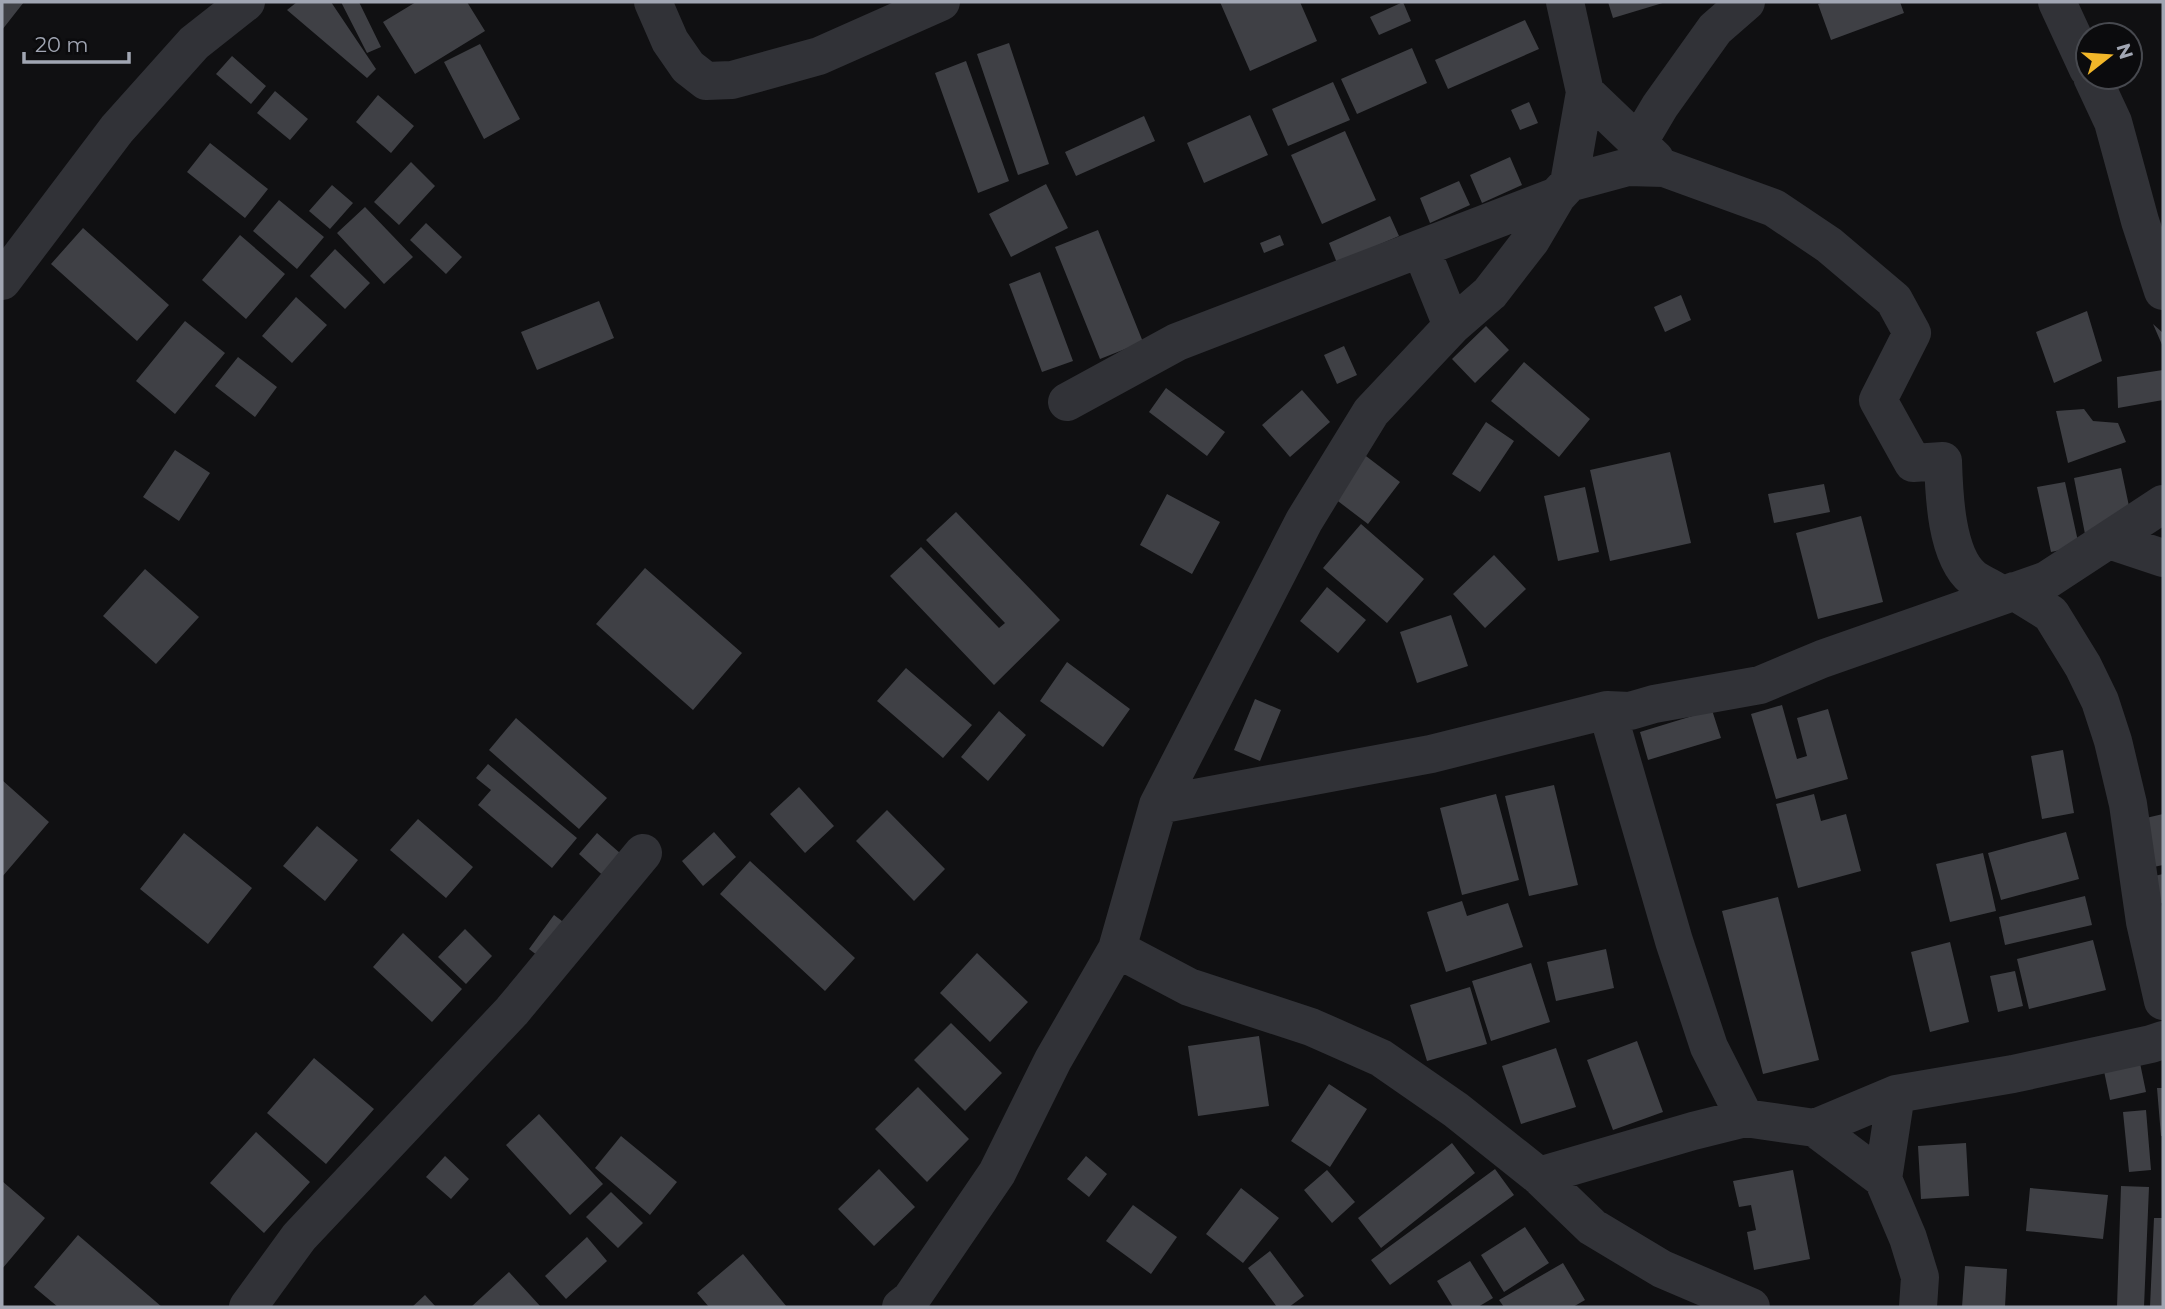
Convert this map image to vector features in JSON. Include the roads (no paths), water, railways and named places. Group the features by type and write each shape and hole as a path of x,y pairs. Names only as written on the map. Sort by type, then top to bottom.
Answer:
{"street":[{"path":"2,281 117,129 194,43 246,2"},
{"path":"653,2 670,41 688,67 706,81 732,80 820,57 941,2"},
{"path":"901,1307 911,1299 997,1173 1053,1060 1117,949 1158,805 1317,499 1371,412 1452,326 1490,293 1531,240 1563,190 1585,92 1565,2"},
{"path":"1651,155 1660,106 1715,29 1746,2"},
{"path":"2057,2 2074,39"},
{"path":"2099,91 2113,122 2140,221 2163,291"},
{"path":"1585,92 1651,155 1774,208 1829,245 1894,300 1912,333 1878,400 1913,463 1942,461 1944,495 1956,556 1972,577 2028,595 2083,666 2100,701 2128,804 2145,922 2163,1001"},
{"path":"1067,402 1177,342 1421,249 1563,190 1628,167 1651,155"},
{"path":"1421,249 1452,326"},
{"path":"1158,805 1431,754 1607,710 1630,711 1654,704 1760,685 1822,659 2028,595 2163,504"},
{"path":"2109,540 2163,558"},
{"path":"1607,710 1674,941 1709,1048 1745,1118"},
{"path":"248,1307 299,1237 512,1012 643,853"},
{"path":"1117,949 1189,987 1311,1027 1381,1058 1456,1110 1539,1176 1592,1227 1662,1269 1751,1307"},
{"path":"1815,1128 1896,1094 2013,1074 2163,1040"},
{"path":"1896,1094 1884,1179 1908,1238 1920,1277 1918,1307"},
{"path":"1539,1176 1693,1130 1745,1118 1815,1128 1884,1179"}]}
